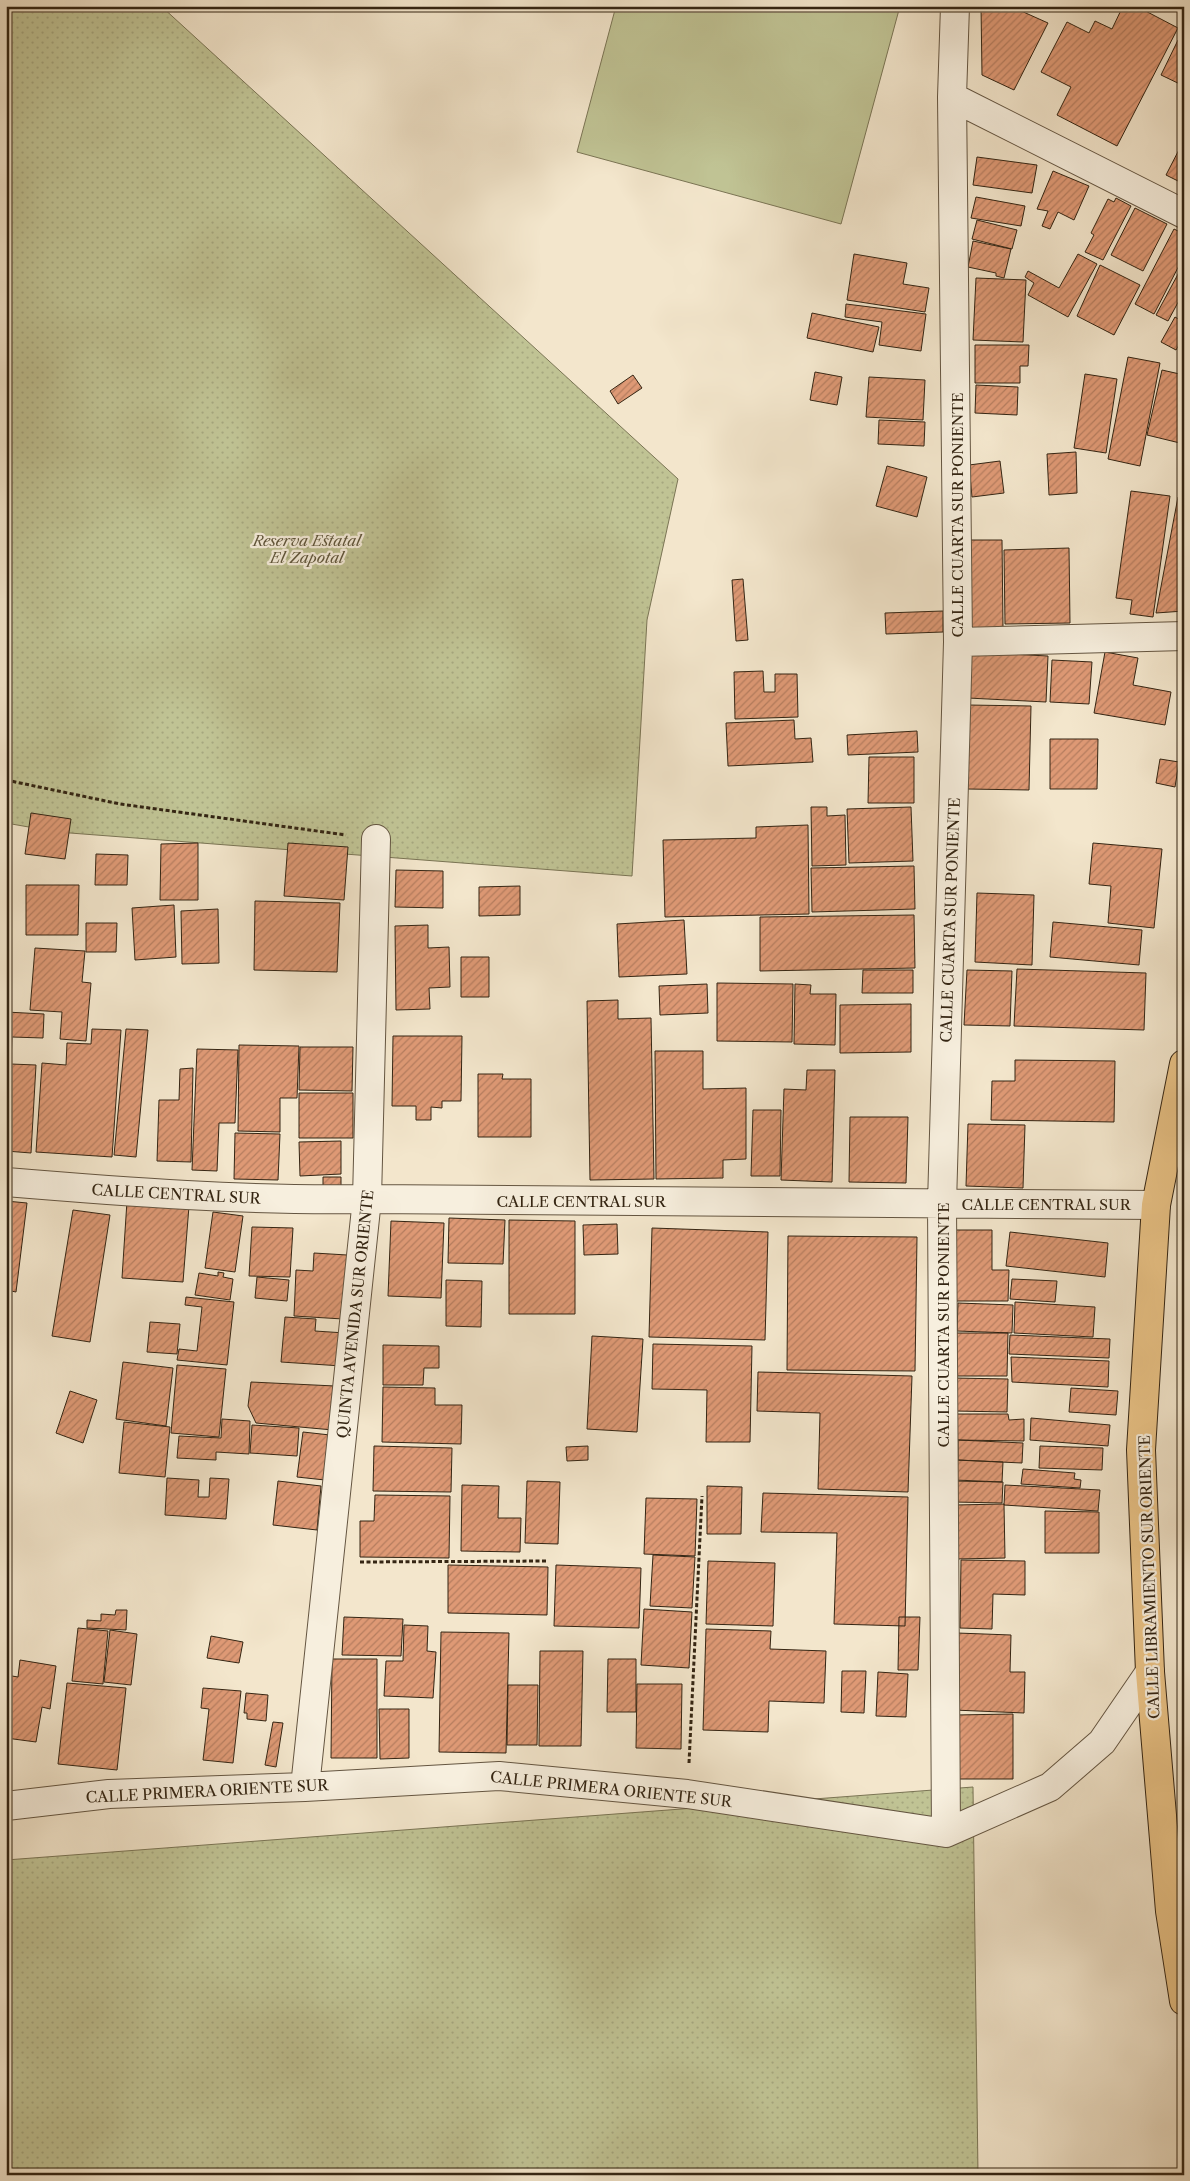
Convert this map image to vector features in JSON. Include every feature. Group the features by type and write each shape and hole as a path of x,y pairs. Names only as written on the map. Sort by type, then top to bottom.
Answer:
{"main road":[{"name":"CALLE LIBRAMIENTO SUR ORIENTE","path":"1184,1064 1156,1205 1142,1450 1150,1672 1170,1911 1184,2001"}],"street":[{"name":"CALLE CUARTA SUR PONIENTE","path":"946,1833 942,1204 958,642 952,97 955,6"},
{"path":"952,97 1184,214"},
{"path":"958,642 1184,636"},
{"name":"QUINTA AVENIDA SUR ORIENTE","path":"305,1787 367,1199 376,839"},
{"name":"CALLE CENTRAL SUR","path":"6,1182 168,1196 300,1200 1156,1205"},
{"path":"946,1833 1050,1788 1102,1742 1150,1672"},
{"name":"CALLE PRIMERA ORIENTE SUR","path":"6,1806 109,1794 305,1787 499,1776 687,1794 946,1833"}],"path":[{"path":"6,780 120,804 376,839"},
{"path":"687,1794 702,1496"},
{"path":"329,1562 548,1560"}],"green space":[{"name":"Reserva Estatal El Zapotal","path":"6,6 161,6 678,479 647,620 632,876 57,832 6,823"},
{"path":"616,6 900,6 841,224 577,152"},
{"path":"973,1787 978,2175 6,2175 6,1860"}],"building":[{"path":"981,6 1010,6 1048,23 1014,90 982,75"},
{"path":"1123,6 1136,6 1178,28 1117,146 1057,115 1071,87 1041,72 1067,22 1089,33 1095,21 1112,29"},
{"path":"1178,40 1184,43 1184,86 1161,75"},
{"path":"1184,140 1184,184 1166,175"},
{"path":"977,157 1037,165 1032,193 973,185"},
{"path":"1053,171 1089,186 1074,220 1058,212 1050,229 1042,226 1048,211 1037,209"},
{"path":"976,197 1025,206 1021,226 971,218"},
{"path":"1116,198 1131,206 1103,260 1085,252 1094,235 1091,233 1108,199 1114,202"},
{"path":"1135,208 1167,224 1143,271 1111,255"},
{"path":"977,220 1017,230 1012,249 972,239"},
{"path":"1174,229 1184,234 1184,256 1154,314 1135,304"},
{"path":"973,241 1011,249 1004,278 996,276 996,273 968,267"},
{"path":"854,254 907,263 903,284 929,288 925,312 847,300"},
{"path":"1078,254 1097,264 1068,317 1028,295 1034,283 1025,277 1028,271 1059,288"},
{"path":"1184,263 1184,295 1182,295 1168,321 1156,315"},
{"path":"1100,265 1140,285 1114,335 1077,316"},
{"path":"976,278 1026,280 1023,342 973,340"},
{"path":"846,304 926,314 921,351 879,345 882,322 845,317"},
{"path":"812,313 879,327 873,352 807,338"},
{"path":"1175,317 1184,322 1184,336 1176,350 1161,342"},
{"path":"975,345 1029,345 1028,366 1020,366 1020,383 975,383"},
{"path":"1128,357 1160,363 1140,466 1108,459"},
{"path":"1162,370 1184,375 1184,444 1147,435"},
{"path":"815,372 842,377 837,405 810,400"},
{"path":"1085,374 1117,379 1106,453 1074,448"},
{"path":"633,375 642,388 618,404 610,391"},
{"path":"869,377 925,380 923,420 866,417"},
{"path":"976,385 1018,387 1017,415 975,413"},
{"path":"879,420 925,422 924,446 878,444"},
{"path":"1076,452 1077,493 1049,495 1047,454"},
{"path":"1000,461 1004,493 972,497 969,465"},
{"path":"887,466 927,477 917,517 876,506"},
{"path":"1131,491 1170,496 1153,617 1130,614 1132,600 1116,598"},
{"path":"1178,497 1184,497 1184,611 1156,613"},
{"path":"967,540 1002,540 1003,628 968,629"},
{"path":"1069,548 1070,623 1005,624 1004,550"},
{"path":"743,579 748,640 736,641 732,580"},
{"path":"943,611 943,632 886,634 885,613"},
{"path":"970,652 1048,656 1046,702 968,698"},
{"path":"1105,652 1138,658 1133,685 1171,692 1165,725 1094,713"},
{"path":"1052,660 1092,662 1089,704 1050,702"},
{"path":"763,671 764,692 775,692 775,674 797,674 798,717 735,719 734,672"},
{"path":"968,705 1031,706 1029,790 967,789"},
{"path":"794,720 795,739 811,738 813,762 728,766 726,723"},
{"path":"917,731 918,752 848,755 847,735"},
{"path":"1050,739 1098,739 1097,789 1050,789"},
{"path":"869,757 914,757 914,803 868,803"},
{"path":"1160,759 1179,762 1175,787 1156,783"},
{"path":"811,807 827,807 827,816 845,815 846,865 812,866"},
{"path":"911,807 913,861 849,863 847,809"},
{"path":"31,813 71,819 65,859 25,854"},
{"path":"808,825 809,914 665,917 663,840 756,838 756,827"},
{"path":"198,843 198,900 160,900 161,844"},
{"path":"288,843 348,847 344,900 284,896"},
{"path":"1093,843 1162,849 1154,928 1108,923 1111,886 1089,884"},
{"path":"96,854 128,855 127,885 95,885"},
{"path":"914,866 915,909 812,912 811,868"},
{"path":"396,870 443,871 443,908 395,907"},
{"path":"26,885 79,885 78,935 26,935"},
{"path":"520,886 520,915 479,916 479,887"},
{"path":"977,893 1034,895 1032,965 975,962"},
{"path":"255,901 340,903 337,972 254,970"},
{"path":"174,905 176,957 135,960 132,908"},
{"path":"218,909 219,963 182,964 181,911"},
{"path":"914,915 915,968 760,971 760,917"},
{"path":"684,920 687,974 619,977 617,924"},
{"path":"1053,922 1142,930 1139,965 1050,957"},
{"path":"86,923 117,923 116,952 86,952"},
{"path":"428,925 428,948 449,947 450,987 429,988 430,1009 396,1010 395,926"},
{"path":"35,948 85,951 82,982 91,983 86,1041 60,1039 62,1012 30,1010"},
{"path":"461,957 489,957 489,997 461,997"},
{"path":"1017,969 1146,973 1144,1030 1014,1026"},
{"path":"863,970 913,970 913,993 862,993"},
{"path":"967,970 1012,971 1010,1026 964,1025"},
{"path":"717,983 793,984 792,1042 717,1041"},
{"path":"707,984 708,1013 660,1015 659,986"},
{"path":"795,984 811,985 810,994 836,994 835,1045 794,1044"},
{"path":"618,1000 618,1019 651,1018 654,1179 590,1180 587,1001"},
{"path":"911,1004 911,1052 840,1053 840,1005"},
{"path":"6,1012 44,1014 43,1038 12,1037 11,1064 36,1065 31,1153 6,1151"},
{"path":"92,1029 121,1030 112,1157 36,1152 42,1063 66,1065 67,1043 91,1044"},
{"path":"126,1029 148,1030 136,1157 114,1155"},
{"path":"393,1036 462,1036 461,1101 442,1101 442,1108 431,1107 431,1120 416,1120 416,1106 392,1106"},
{"path":"239,1045 299,1046 297,1098 280,1098 280,1132 238,1131"},
{"path":"300,1047 353,1047 352,1091 299,1090"},
{"path":"197,1049 238,1050 235,1123 219,1123 217,1171 192,1170"},
{"path":"655,1051 703,1051 703,1089 746,1088 746,1159 723,1160 723,1178 656,1179"},
{"path":"1015,1060 1115,1061 1114,1122 991,1120 992,1081 1015,1081"},
{"path":"193,1068 191,1162 157,1161 159,1100 179,1100 180,1069"},
{"path":"807,1070 835,1070 832,1182 781,1180 784,1089 806,1090"},
{"path":"478,1074 503,1074 502,1079 531,1079 531,1137 478,1137"},
{"path":"299,1093 353,1093 353,1138 299,1138"},
{"path":"753,1110 781,1110 780,1176 751,1176"},
{"path":"850,1117 908,1117 906,1183 849,1182"},
{"path":"968,1124 1025,1125 1023,1188 966,1186"},
{"path":"235,1133 280,1134 278,1180 234,1179"},
{"path":"341,1141 341,1174 300,1176 299,1142"},
{"path":"323,1177 341,1177 341,1192 323,1192"},
{"path":"6,1201 27,1203 16,1292 6,1290"},
{"path":"127,1201 189,1206 183,1282 122,1278"},
{"path":"73,1210 110,1215 90,1342 52,1336"},
{"path":"213,1212 243,1216 235,1272 205,1268"},
{"path":"449,1218 505,1220 503,1264 448,1263"},
{"path":"509,1220 575,1221 575,1314 509,1314"},
{"path":"391,1221 444,1223 441,1298 388,1296"},
{"path":"617,1224 618,1254 584,1255 583,1225"},
{"path":"252,1227 293,1228 290,1277 249,1276"},
{"path":"652,1228 768,1232 765,1340 649,1337"},
{"path":"956,1230 992,1230 992,1270 1009,1270 1008,1301 955,1301"},
{"path":"1010,1232 1108,1243 1105,1277 1006,1266"},
{"path":"788,1236 917,1237 915,1371 787,1370"},
{"path":"314,1253 347,1255 343,1319 294,1316 296,1270 313,1271"},
{"path":"218,1272 224,1273 223,1277 233,1279 230,1300 195,1295 199,1273 218,1276"},
{"path":"257,1277 289,1280 287,1301 255,1298"},
{"path":"1012,1279 1057,1281 1055,1302 1010,1299"},
{"path":"446,1280 482,1281 481,1327 446,1326"},
{"path":"186,1297 234,1302 227,1365 177,1360 179,1349 197,1351 202,1307 185,1305"},
{"path":"1015,1302 1095,1307 1093,1337 1014,1333"},
{"path":"958,1303 1013,1305 1012,1333 957,1331"},
{"path":"285,1317 316,1319 315,1331 345,1333 342,1366 281,1362"},
{"path":"150,1322 180,1324 177,1354 147,1352"},
{"path":"956,1333 1008,1333 1007,1376 955,1376"},
{"path":"1010,1335 1110,1339 1109,1358 1009,1354"},
{"path":"592,1336 643,1339 637,1432 587,1429"},
{"path":"653,1344 752,1346 750,1442 706,1442 707,1390 652,1389"},
{"path":"383,1345 439,1346 439,1368 424,1368 423,1385 383,1385"},
{"path":"1011,1357 1109,1361 1108,1387 1012,1382"},
{"path":"123,1362 173,1368 166,1426 116,1419"},
{"path":"177,1365 226,1369 219,1437 171,1433"},
{"path":"758,1372 912,1376 908,1492 818,1489 820,1413 757,1411"},
{"path":"955,1378 1008,1379 1007,1412 955,1411"},
{"path":"251,1382 335,1386 333,1430 256,1423 248,1406"},
{"path":"383,1387 435,1388 435,1405 462,1405 461,1444 382,1442"},
{"path":"1071,1388 1118,1391 1116,1415 1069,1412"},
{"path":"70,1391 97,1400 83,1443 56,1433"},
{"path":"956,1414 1008,1414 1009,1420 1024,1419 1024,1441 956,1440"},
{"path":"1031,1418 1110,1425 1108,1446 1030,1440"},
{"path":"222,1419 250,1421 249,1454 216,1452 216,1460 177,1458 179,1436 221,1438"},
{"path":"124,1422 170,1427 165,1477 119,1473"},
{"path":"252,1425 299,1428 297,1456 250,1453"},
{"path":"303,1432 330,1435 325,1480 297,1477"},
{"path":"958,1440 1023,1443 1022,1463 958,1460"},
{"path":"374,1446 452,1448 451,1492 373,1491"},
{"path":"588,1446 588,1460 567,1461 566,1447"},
{"path":"1040,1446 1103,1448 1102,1470 1039,1468"},
{"path":"956,1460 1003,1462 1002,1482 955,1480"},
{"path":"1023,1469 1075,1473 1074,1479 1081,1480 1080,1488 1021,1484"},
{"path":"167,1478 199,1480 198,1497 209,1497 210,1478 229,1479 226,1519 165,1515"},
{"path":"278,1481 321,1486 317,1530 273,1525"},
{"path":"527,1481 560,1482 558,1544 525,1543"},
{"path":"954,1481 1003,1482 1002,1503 954,1502"},
{"path":"462,1485 499,1486 498,1518 521,1518 520,1552 461,1551"},
{"path":"1005,1485 1100,1490 1098,1511 1004,1505"},
{"path":"707,1486 742,1487 741,1534 707,1534"},
{"path":"763,1493 908,1497 905,1626 834,1624 837,1533 761,1532"},
{"path":"375,1495 450,1496 449,1558 360,1557 360,1521 374,1521"},
{"path":"646,1498 697,1499 695,1556 644,1554"},
{"path":"1004,1504 1005,1558 956,1559 955,1505"},
{"path":"1045,1511 1099,1512 1099,1553 1045,1553"},
{"path":"653,1555 695,1557 692,1608 650,1606"},
{"path":"961,1560 1025,1561 1025,1595 993,1594 992,1629 960,1628"},
{"path":"708,1561 775,1563 773,1626 706,1624"},
{"path":"448,1565 548,1567 547,1615 448,1613"},
{"path":"556,1565 641,1568 639,1628 554,1626"},
{"path":"644,1609 692,1612 689,1668 641,1665"},
{"path":"116,1610 127,1610 126,1630 87,1628 87,1620 101,1621 101,1614 115,1615"},
{"path":"344,1617 403,1619 401,1656 342,1655"},
{"path":"899,1617 920,1617 918,1670 898,1670"},
{"path":"404,1625 428,1626 427,1651 436,1652 433,1698 384,1696 386,1661 403,1661"},
{"path":"78,1628 108,1631 103,1684 72,1681"},
{"path":"706,1629 771,1631 770,1649 826,1651 824,1703 769,1701 768,1732 703,1730"},
{"path":"110,1630 137,1634 131,1685 104,1682"},
{"path":"441,1632 509,1633 506,1753 439,1752"},
{"path":"957,1633 1011,1635 1010,1672 1025,1672 1024,1713 954,1710"},
{"path":"211,1636 243,1642 239,1663 207,1658"},
{"path":"540,1651 583,1651 581,1746 539,1746"},
{"path":"332,1659 377,1659 377,1758 331,1758"},
{"path":"608,1659 636,1659 636,1712 607,1712"},
{"path":"20,1660 56,1666 50,1709 42,1707 36,1742 6,1738 6,1675 18,1677"},
{"path":"842,1671 866,1671 864,1713 841,1712"},
{"path":"878,1672 908,1674 906,1717 876,1716"},
{"path":"67,1683 126,1688 117,1770 58,1764"},
{"path":"637,1684 682,1684 681,1749 636,1748"},
{"path":"508,1685 538,1685 537,1745 507,1745"},
{"path":"203,1688 241,1691 233,1763 203,1760 209,1709 201,1708"},
{"path":"246,1693 268,1695 266,1721 247,1719 247,1713 244,1713"},
{"path":"379,1709 409,1709 409,1758 380,1759"},
{"path":"1013,1714 1013,1779 957,1779 956,1715"},
{"path":"273,1722 283,1723 276,1767 265,1765"}]}
